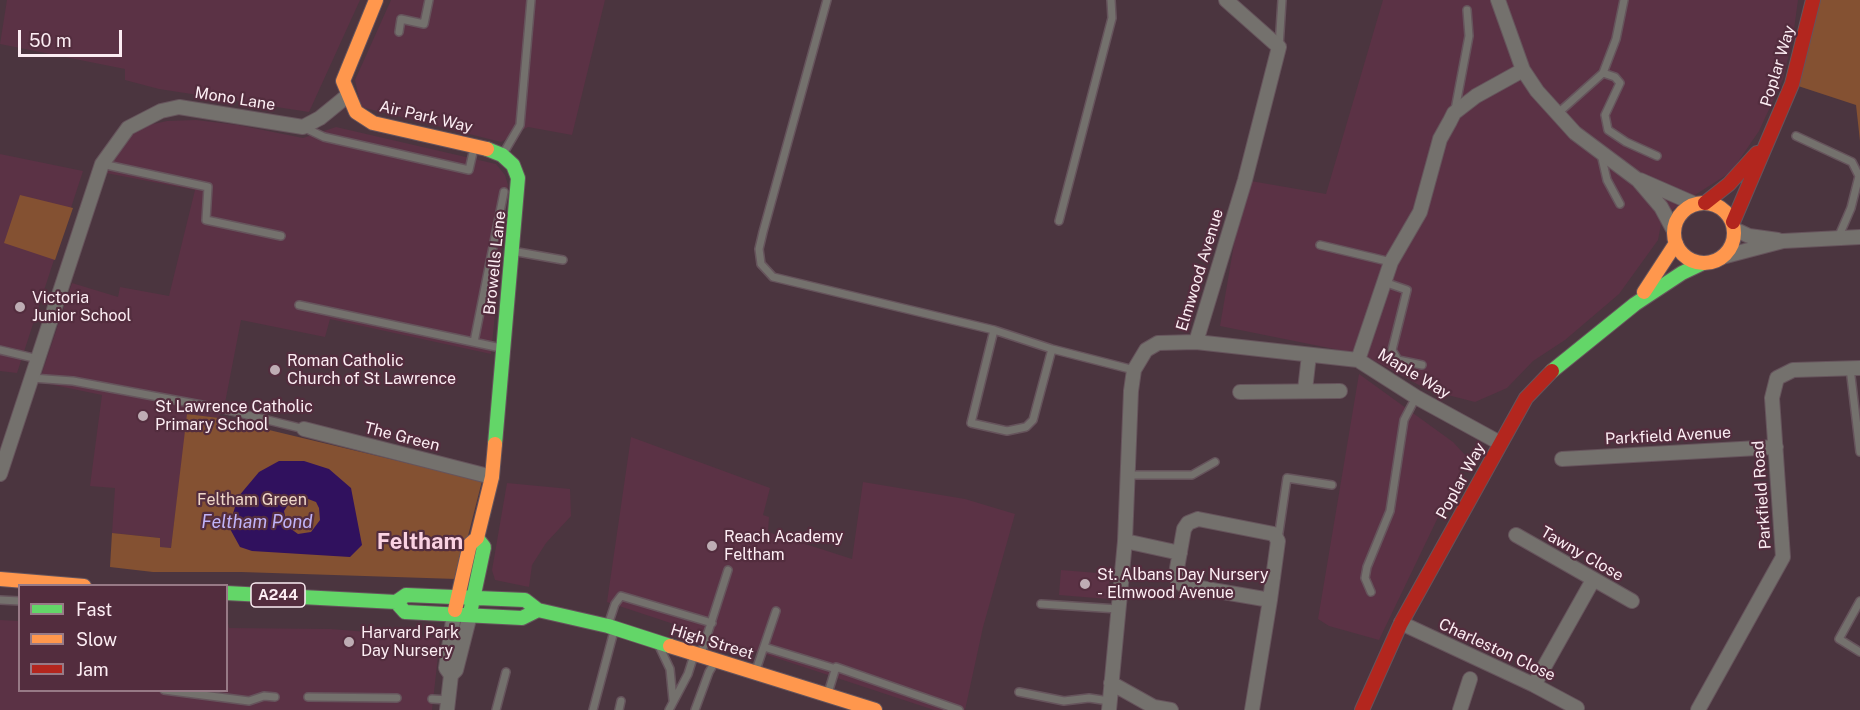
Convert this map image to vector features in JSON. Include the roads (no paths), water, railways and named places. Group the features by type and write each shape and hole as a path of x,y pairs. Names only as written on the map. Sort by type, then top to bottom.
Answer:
{"street":[{"path":"1227,0 1279,46"},
{"path":"1498,0 1523,70 1537,91 1575,133 1638,180 1662,207 1682,253 1691,260 1703,263 1783,241"},
{"name":"Poplar Way","path":"1733,226 1792,84 1813,0"},
{"path":"303,127 320,118 347,96 343,81 372,2"},
{"name":"Elmwood Avenue","path":"1134,370 1146,350 1158,343 1196,342 1245,180 1279,46"},
{"path":"1358,360 1391,262 1420,212 1440,139 1454,113 1476,96 1523,70"},
{"name":"Air Park Way","path":"347,96 356,112 373,123 474,146 502,155"},
{"name":"Mono Lane","path":"0,474 101,168 128,128 161,111 179,107 303,127"},
{"name":"Poplar Way","path":"1700,203 1730,184 1769,140"},
{"name":"Browells Lane","path":"454,614 470,544 477,538 492,477 518,178 513,165 502,155"},
{"path":"1638,180 1700,203 1716,205 1726,212 1733,226 1749,236 1783,241 1860,237"},
{"path":"1675,237 1678,218 1685,209 1700,203"},
{"path":"1722,257 1729,250 1733,226"},
{"name":"Poplar Way","path":"1635,304 1668,260 1675,237"},
{"name":"Poplar Way","path":"1362,710 1401,623 1526,398 1559,363 1635,304 1682,273 1703,263"},
{"name":"Maple Way","path":"1196,342 1358,360 1416,397 1500,443"},
{"path":"1305,390 1309,354"},
{"name":"Parkfield Road","path":"1698,710 1783,557 1772,398 1777,378 1793,370 1855,368"},
{"path":"1109,706 1125,542 1134,370"},
{"path":"1240,392 1340,391"},
{"name":"The Green","path":"304,429 492,477"},
{"name":"Parkfield Avenue","path":"1562,459 1776,447"},
{"path":"1252,710 1270,600 1278,541 1274,534 1265,531 1198,519 1188,523 1176,574 1178,582 1183,585 1270,600"},
{"name":"Tawny Close","path":"1516,535 1632,601"},
{"name":"Browells Lane","path":"470,615 484,547 477,538"},
{"path":"1125,542 1180,553"},
{"path":"0,579 70,584"},
{"path":"1534,685 1593,580"},
{"name":"High Street","path":"228,593 396,602 406,595 458,595 525,600 538,610 611,627 875,710"},
{"name":"High Street","path":"396,602 405,612 522,618 538,610"},
{"path":"451,675 446,668 454,614"},
{"path":"448,705 451,675 456,670 470,615"},
{"name":"Charleston Close","path":"1401,623 1534,685 1577,708"},
{"path":"1460,710 1470,679"},
{"path":"1111,684 1154,707 1171,710"}],"lane":[{"path":"399,32 401,19 424,24 429,0"},
{"path":"502,155 520,125 531,0"},
{"path":"826,0 763,232 759,249 761,264 773,277 994,330 1052,349 1134,370"},
{"path":"1059,221 1113,18 1111,0"},
{"path":"1279,46 1282,0"},
{"path":"1557,114 1603,73 1616,39 1624,0"},
{"path":"1454,113 1469,36 1467,10"},
{"path":"1603,73 1615,77 1620,83 1605,115 1608,130 1626,142 1657,156"},
{"path":"303,127 324,137 469,170 474,146"},
{"path":"1796,136 1852,162 1859,176 1851,208 1838,238"},
{"path":"1600,152 1607,180 1620,204"},
{"path":"101,168 208,187 206,220 281,237"},
{"path":"474,342 504,192"},
{"path":"1320,245 1391,262"},
{"path":"511,251 563,260"},
{"path":"1384,282 1407,290 1392,350 1398,360 1422,365"},
{"path":"299,305 503,348"},
{"path":"994,330 971,423 1007,431 1026,427 1033,420 1052,349"},
{"path":"0,350 38,358"},
{"path":"1855,368 1860,452"},
{"path":"32,378 73,381 223,410 304,429"},
{"path":"1371,592 1365,578 1367,567 1390,511 1404,420 1416,397"},
{"path":"1128,475 1192,475 1215,462"},
{"path":"1278,541 1287,478 1332,485"},
{"path":"669,710 712,623 728,570"},
{"path":"593,710 615,604 621,596 712,623"},
{"path":"0,600 18,601"},
{"path":"1860,601 1839,639 1860,652"},
{"path":"1041,604 1118,609"},
{"path":"755,672 776,611"},
{"path":"657,643 670,669 673,700"},
{"path":"764,647 836,669 836,667 959,710"},
{"path":"694,709 709,672 717,661"},
{"path":"827,695 836,669"},
{"path":"496,710 506,672"},
{"path":"179,692 249,701 264,696 275,696"},
{"path":"1019,692 1064,700 1089,698 1109,706"},
{"path":"308,697 397,698"},
{"path":"432,699 448,705"},
{"path":"619,710 621,701"}],"water":[{"name":"Feltham Pond","path":"279,461 304,461 329,469 351,488 362,545 350,557 252,551 240,547 229,527 238,497 259,472","holes":["303,497 316,502 320,520 311,532 298,534 287,526 284,511 291,500"]}],"place":[{"name":"Victoria Junior School","path":"20,307"},
{"name":"Roman Catholic Church of St Lawrence","path":"275,370"},
{"name":"St Lawrence Catholic Primary School","path":"143,416"},
{"name":"Reach Academy Feltham","path":"712,546"},
{"name":"St. Albans Day Nursery - Elmwood Avenue","path":"1085,584"},
{"name":"Harvard Park Day Nursery","path":"349,642"}],"district":[{"name":"Feltham","path":"420,542"}],"park label":[{"name":"Feltham Green","path":"252,500"}]}
